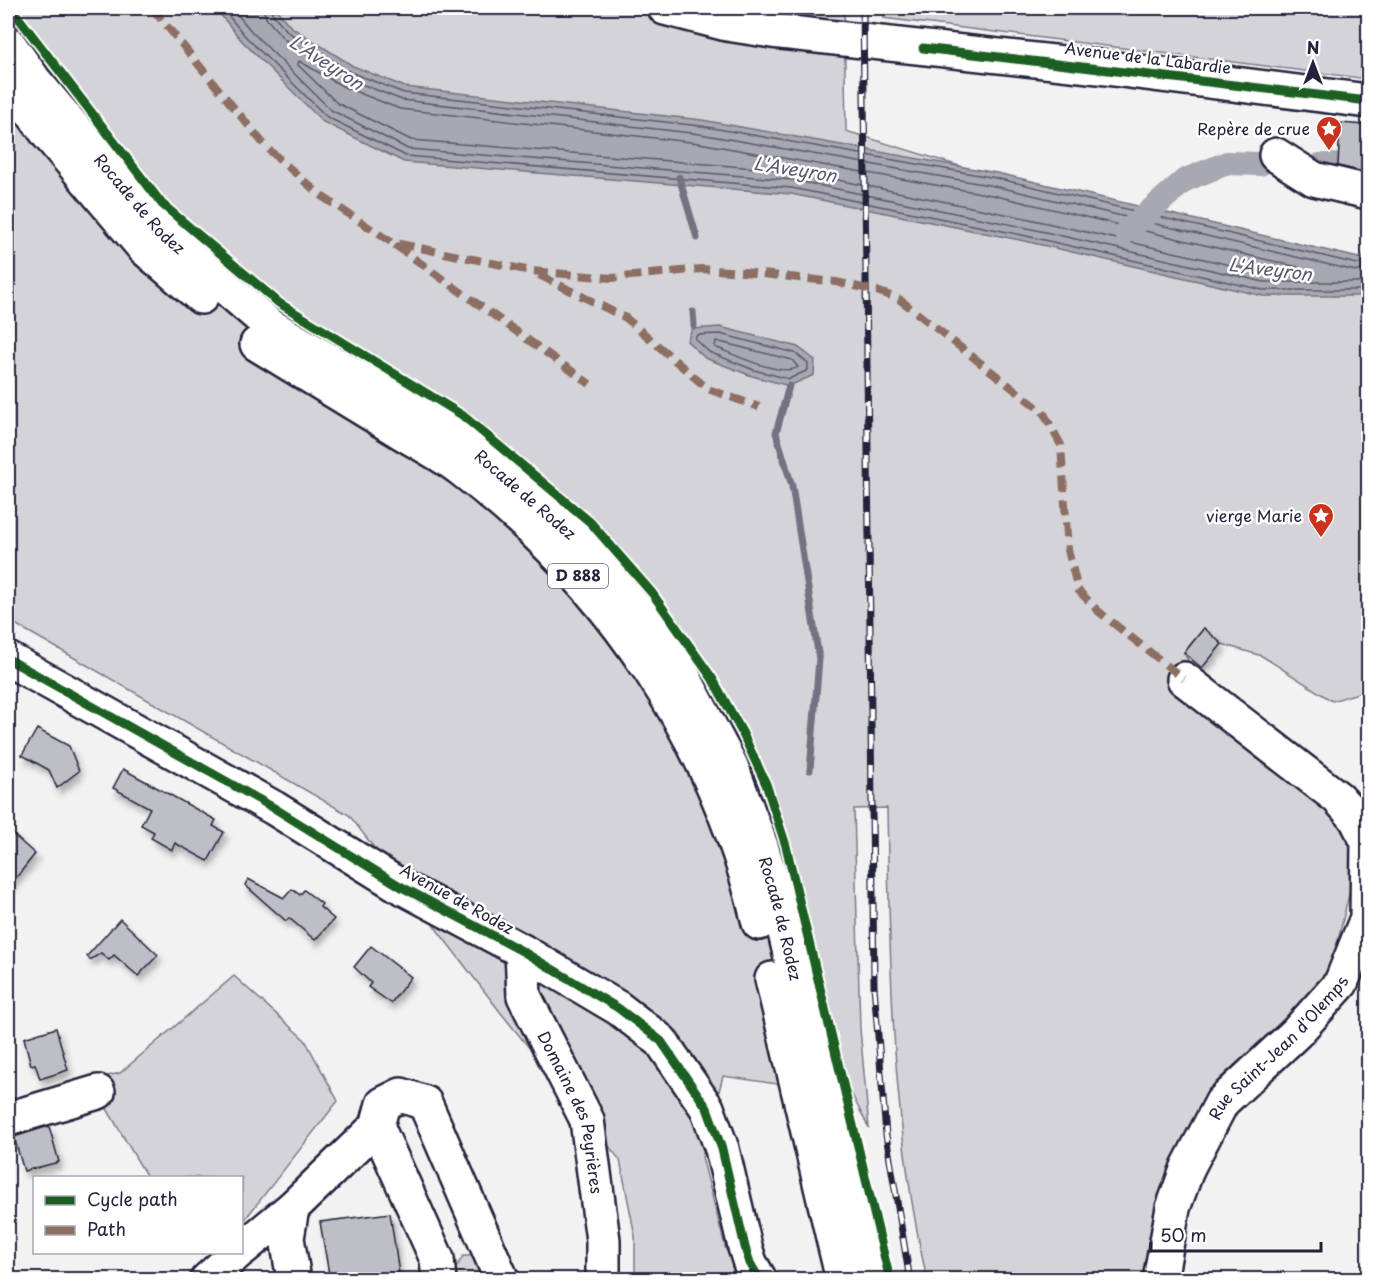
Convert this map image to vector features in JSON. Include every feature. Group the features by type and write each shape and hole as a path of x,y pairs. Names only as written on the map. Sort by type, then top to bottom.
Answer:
{"main road":[{"name":"Avenue de la Labardie","path":"665,8 727,24 772,31 1088,66 1368,101"},
{"name":"Rocade de Rodez","path":"8,43 34,80 163,234 269,325 462,440 572,535 646,621 683,676 731,766 761,846 779,907 867,1280"},
{"name":"Rocade de Rodez","path":"8,80 47,133 144,248 255,343 461,469 563,558 631,639 684,725 712,780 734,834 756,911 843,1280"},
{"path":"1276,155 1314,179 1368,192"},
{"name":"Avenue de Rodez","path":"8,659 274,808 400,886 522,951 618,1008 661,1041 707,1108 722,1149 745,1247 750,1263 760,1280"},
{"name":"Rue Saint-Jean d'Olemps","path":"1160,1280 1173,1208 1188,1167 1222,1102 1296,1033 1341,983 1367,918 1368,842 1355,817 1338,798 1184,679"},
{"name":"Domaine des Peyrières","path":"522,951 524,996 587,1120 603,1240 603,1280"},
{"path":"8,1119 98,1092"},
{"path":"243,1248 292,1208 377,1126 383,1104 401,1095 425,1102 502,1280"},
{"path":"377,1126 437,1259 439,1280"},
{"path":"292,1208 287,1238 294,1280"},
{"path":"207,1280 236,1254"}],"shaded area":[{"path":"8,8 844,8 846,131 1368,292 1368,690 1332,701 1262,656 1222,644 1204,628 1184,652 1212,710 1338,811 1355,835 1355,869 1330,974 1293,1013 1227,1072 1183,1140 1144,1279 927,1279 915,1220 899,1103 891,986 887,808 854,809 860,1029 869,1128 852,1095 723,1076 702,1157 726,1250 742,1279 635,1279 635,1236 620,1160 501,1013 349,815 8,620"},
{"path":"883,8 1368,8 1368,79 883,18"},
{"path":"234,976 305,1040 338,1101 243,1222 243,1176 146,1176 90,1080 120,1073"},
{"path":"463,1256 471,1256 486,1279 454,1279 454,1271"}],"water":[{"name":"L'Aveyron","path":"215,8 275,8 291,27 353,66 405,87 702,120 997,173 1359,258 1368,256 1368,296 1263,296 1020,240 791,194 404,162 323,122 242,41"},
{"path":"720,327 798,347 815,360 814,375 789,386 752,376 705,358 687,341 692,329"}],"building":[{"path":"1340,123 1366,125 1365,146 1368,146 1368,173 1338,166"},
{"path":"1204,628 1222,644 1202,668 1184,653"},
{"path":"37,729 69,746 79,771 57,788 49,770 22,755"},
{"path":"123,769 216,820 213,826 224,832 208,861 175,843 172,850 151,838 154,832 141,825 150,808 113,788"},
{"path":"8,830 35,854 8,888"},
{"path":"248,879 284,898 292,889 300,895 304,890 322,904 320,907 334,919 315,940 289,918 286,921 245,885"},
{"path":"120,919 158,955 138,976 114,955 109,960 101,953 90,960 87,956"},
{"path":"371,946 411,977 391,1003 368,987 371,983 354,967"},
{"path":"56,1028 68,1070 40,1079 35,1064 31,1065 24,1038"},
{"path":"49,1126 59,1162 24,1171 14,1137"},
{"path":"390,1213 400,1280 330,1280 320,1222"}],"waterway":[{"path":"1126,232 1185,180 1227,163 1260,164"},
{"path":"1320,165 1368,166"},
{"path":"679,177 697,238"},
{"path":"693,312 694,325"},
{"path":"789,386 776,433 792,486 819,659 810,770"}],"railway":[{"path":"863,8 874,986 886,1135 910,1280"}],"marked path":[{"path":"152,8 267,148 320,195 391,242 531,271 612,278 701,269 744,272 836,282 877,291 899,299 1043,412 1061,445 1068,550 1078,590 1098,611 1184,679"},
{"path":"395,245 590,384"},
{"path":"539,275 626,318 708,389 759,407"}],"cycle path":[{"path":"11,8 162,204 279,303 462,415 590,522 652,593 712,678 742,732 766,784 786,846 890,1280"},
{"path":"923,48 1368,101"},
{"path":"8,659 274,808 400,886 522,951 618,1008 661,1041 707,1108 722,1149 745,1247 750,1263 760,1280"}],"place":[{"name":"Repère de crue","path":"1329,152"},
{"name":"vierge Marie","path":"1321,539"}]}
